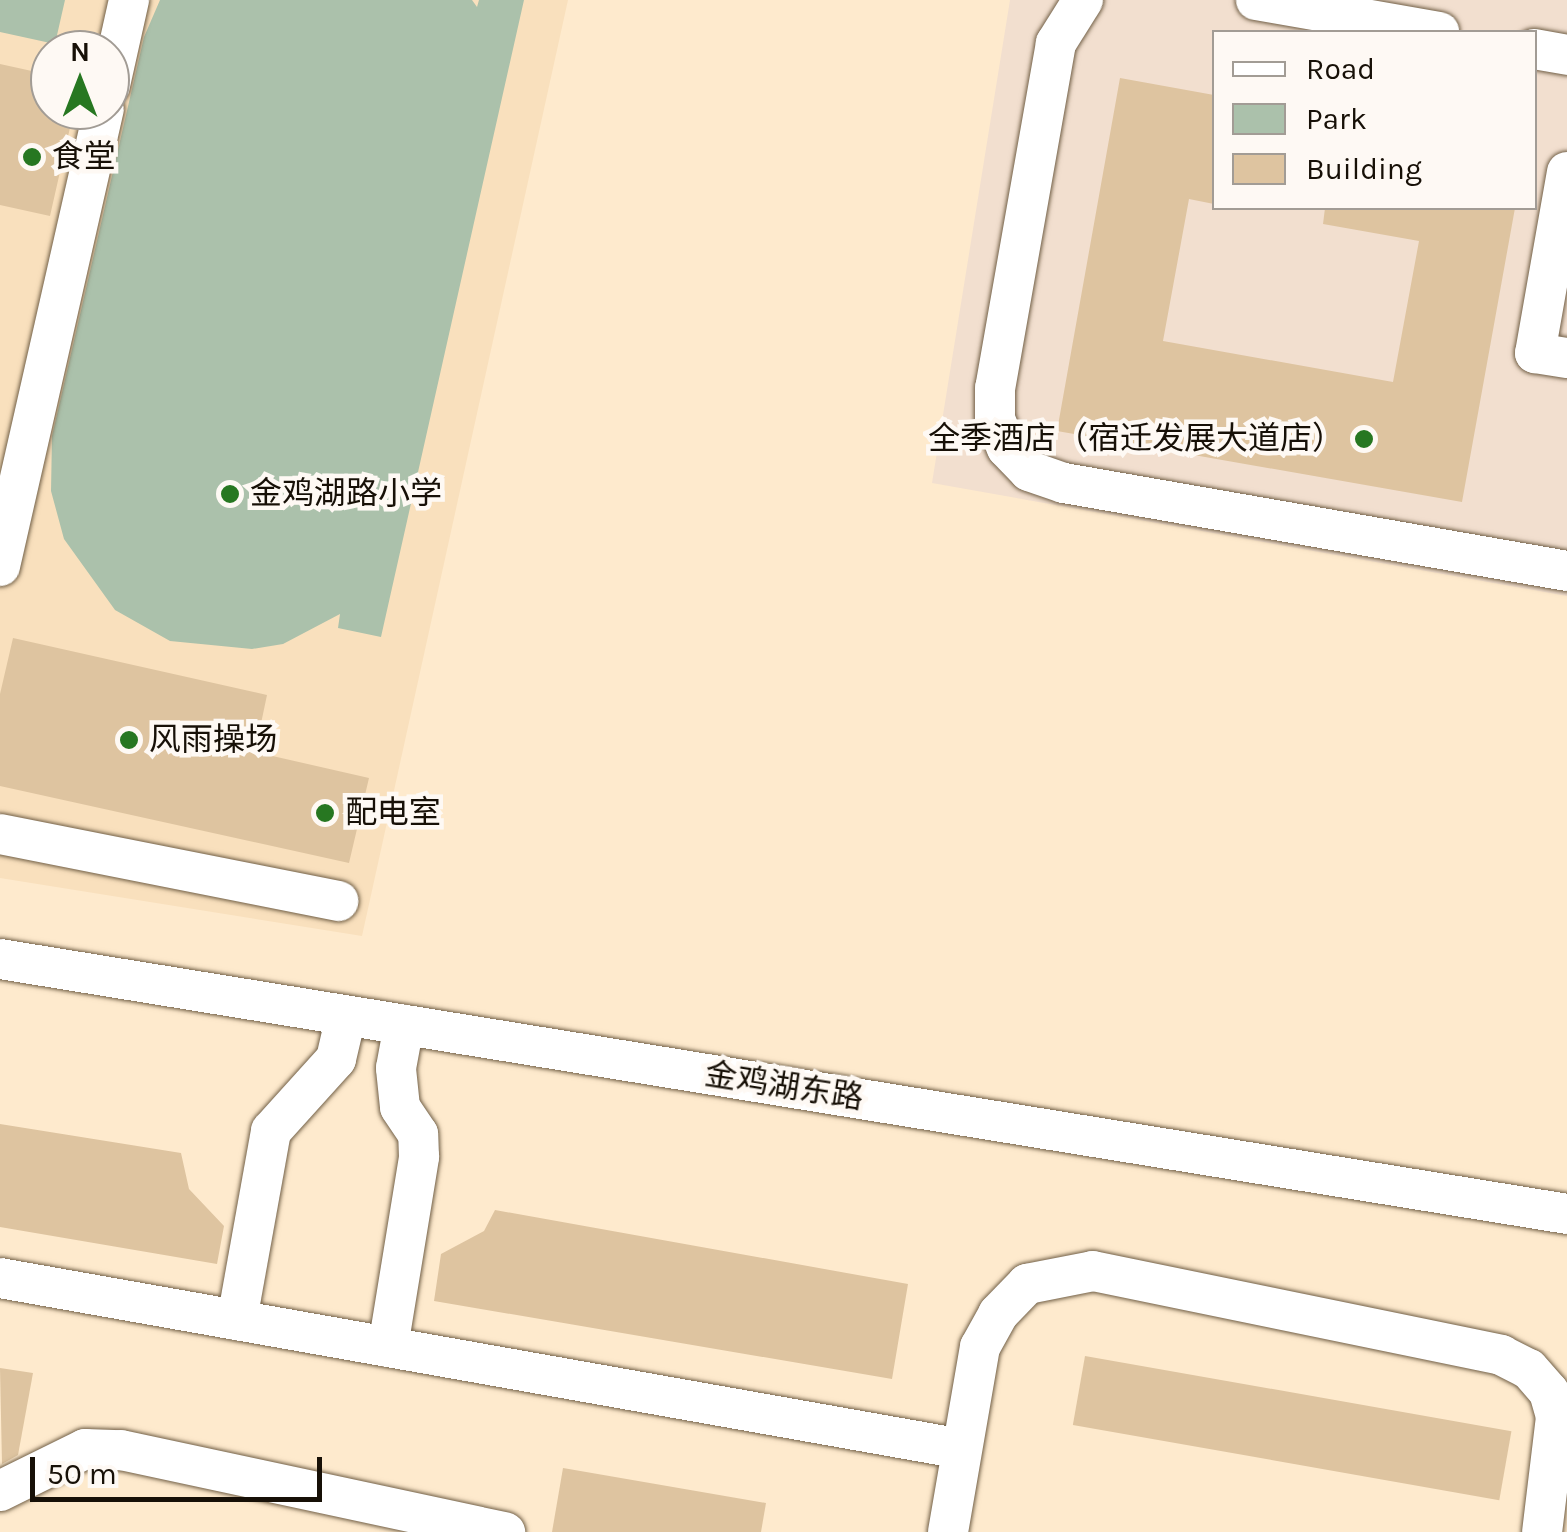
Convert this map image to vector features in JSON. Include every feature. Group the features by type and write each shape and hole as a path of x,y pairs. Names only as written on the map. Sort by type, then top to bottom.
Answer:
{"street":[{"path":"122,30 129,0"},
{"path":"1083,0 1056,42 995,388 995,419 1006,448 1029,471 1064,482 1567,571"},
{"path":"1256,0 1428,30"},
{"path":"1537,50 1567,55"},
{"path":"0,566 99,130"},
{"path":"1567,172 1534,353 1567,358"},
{"path":"0,834 338,901"},
{"name":"金鸡湖东路","path":"0,959 1567,1214"},
{"path":"237,1320 271,1131 336,1059 346,1016"},
{"path":"388,1346 419,1156 418,1134 400,1107 396,1068 404,1025"},
{"path":"948,1532 980,1347 998,1314 1026,1284 1093,1271 1501,1355 1529,1369 1548,1392 1556,1417 1542,1532"},
{"path":"0,1278 962,1448"},
{"path":"0,1491 85,1449 122,1450 505,1532"}],"shaded area":[{"name":"金鸡湖路小学","path":"0,0 568,0 362,936 0,878"},
{"path":"1010,0 1567,0 1567,596 932,483"}],"green space":[{"path":"0,0 65,0 58,30 30,30 30,39 0,32"},
{"path":"160,0 472,0 477,7 479,0 524,0 381,637 338,628 340,614 283,644 252,649 170,641 115,610 64,539 51,491 52,436 123,130 130,130 130,98 144,37"}],"building":[{"name":"食堂","path":"0,64 30,71 30,130 69,130 50,216 0,205"},
{"path":"1120,78 1212,95 1212,204 1189,199 1163,341 1393,382 1419,241 1323,224 1325,210 1515,210 1462,502 1057,431"},
{"name":"风雨操场","path":"13,638 267,695 255,752 369,778 349,863 0,786 0,694"},
{"path":"0,1124 181,1153 189,1189 224,1226 217,1264 0,1227"},
{"path":"495,1210 908,1284 892,1379 434,1301 441,1254 484,1231"},
{"path":"1085,1356 1511,1431 1499,1500 1073,1425"},
{"path":"0,1368 33,1373 18,1455 2,1464"},
{"path":"563,1468 766,1503 761,1532 552,1532"}],"place":[{"name":"食堂","path":"32,157"},
{"name":"全季酒店（宿迁发展大道店）","path":"1364,439"},
{"name":"金鸡湖路小学","path":"230,494"},
{"name":"风雨操场","path":"129,740"},
{"name":"配电室","path":"325,813"}]}
